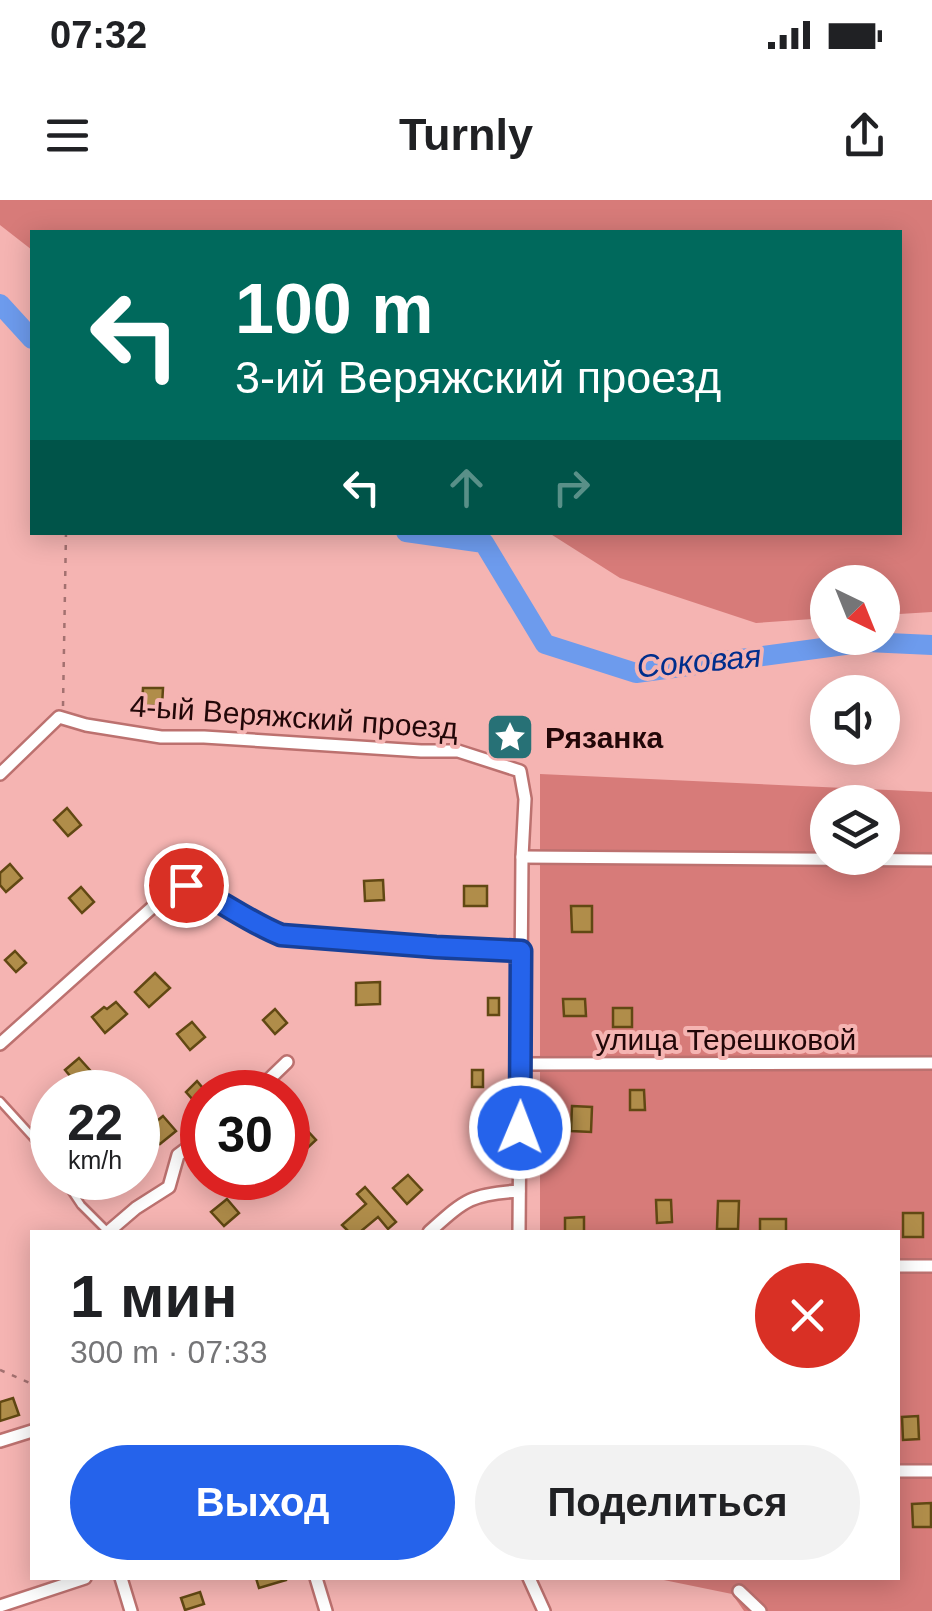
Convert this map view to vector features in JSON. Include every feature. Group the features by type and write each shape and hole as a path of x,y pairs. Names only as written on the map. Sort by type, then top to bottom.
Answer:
{"street":[{"path":"0,774 59,717"},
{"name":"4-ый Веряжский проезд","path":"59,717 161,737 458,750 520,771 525,798 522,858"},
{"path":"519,1230 522,858 932,860"},
{"path":"0,1044 175,886 186,885 200,891 257,926 281,935 521,951"},
{"path":"279,1070 288,1062"},
{"name":"улица Терешковой","path":"520,1064 932,1063"},
{"path":"110,1230 169,1187 180,1153"},
{"path":"431,1230 476,1196 519,1191"},
{"path":"900,1266 932,1266"},
{"path":"0,1441 30,1432"},
{"path":"900,1471 932,1470"},
{"path":"0,1606 79,1580"},
{"path":"122,1580 131,1611"},
{"path":"317,1580 326,1611"},
{"path":"530,1580 544,1611"},
{"path":"740,1591 760,1611"}],"lane":[{"path":"0,1101 30,1134"},
{"path":"77,1200 106,1230"}],"path":[{"path":"59,717 65,701 66,535"},
{"path":"0,1370 30,1383"}],"shaded area":[{"path":"0,200 932,200 932,612 900,614 900,565 810,565 810,619 756,623 620,578 552,535 902,535 902,230 30,230 30,248 0,225"},
{"path":"540,774 810,786 810,875 900,875 900,791 932,792 932,1611 744,1611 732,1594 664,1580 900,1580 900,1230 540,1230"}],"building":[{"path":"143,688 163,688 162,706 142,705"},
{"path":"67,808 81,825 68,836 54,820"},
{"path":"10,864 22,878 6,892 0,885 0,873"},
{"path":"383,880 384,900 365,901 364,881"},
{"path":"464,886 487,886 487,906 464,906"},
{"path":"81,887 94,902 82,913 69,898"},
{"path":"571,906 592,906 592,932 572,932"},
{"path":"15,951 26,963 16,972 5,960"},
{"path":"155,973 170,988 149,1007 135,992"},
{"path":"380,982 380,1004 356,1005 356,983"},
{"path":"488,998 499,998 499,1015 488,1015"},
{"path":"563,999 585,999 586,1016 564,1016"},
{"path":"116,1002 127,1014 105,1033 92,1017"},
{"path":"613,1008 632,1008 632,1027 613,1027"},
{"path":"275,1009 287,1023 275,1034 263,1020"},
{"path":"192,1022 205,1037 190,1050 177,1034"},
{"path":"79,1058 90,1070 65,1070"},
{"path":"472,1070 483,1070 483,1087 472,1087"},
{"path":"630,1090 644,1090 645,1110 630,1110"},
{"path":"572,1106 592,1107 591,1132 571,1131"},
{"path":"163,1116 176,1131 160,1144"},
{"path":"408,1175 422,1190 407,1204 393,1188"},
{"path":"365,1187 396,1222 388,1229 378,1217 362,1230 347,1230 342,1225 366,1204 357,1194"},
{"path":"228,1200 239,1213 224,1226 211,1212"},
{"path":"656,1200 671,1200 672,1222 657,1223"},
{"path":"718,1201 739,1201 738,1229 717,1229"},
{"path":"903,1213 923,1213 923,1237 903,1237"},
{"path":"584,1217 584,1230 565,1230 565,1218"},
{"path":"760,1219 786,1219 786,1230 760,1230"},
{"path":"13,1398 19,1415 0,1421 0,1402"},
{"path":"918,1416 919,1439 903,1440 902,1417"},
{"path":"931,1503 931,1527 913,1527 912,1504"},
{"path":"257,1580 286,1580 259,1588"},
{"path":"200,1592 204,1604 185,1610 181,1598"}],"waterway":[{"name":"Соковая","path":"0,304 30,337"},
{"name":"Соковая","path":"427,535 484,543 545,644 636,673 867,642 932,645"}],"place":[{"name":"Рязанка","path":"510,737"}],"route":[{"path":"186,885 231,907 257,926 281,935 521,951 520,1128"}]}
